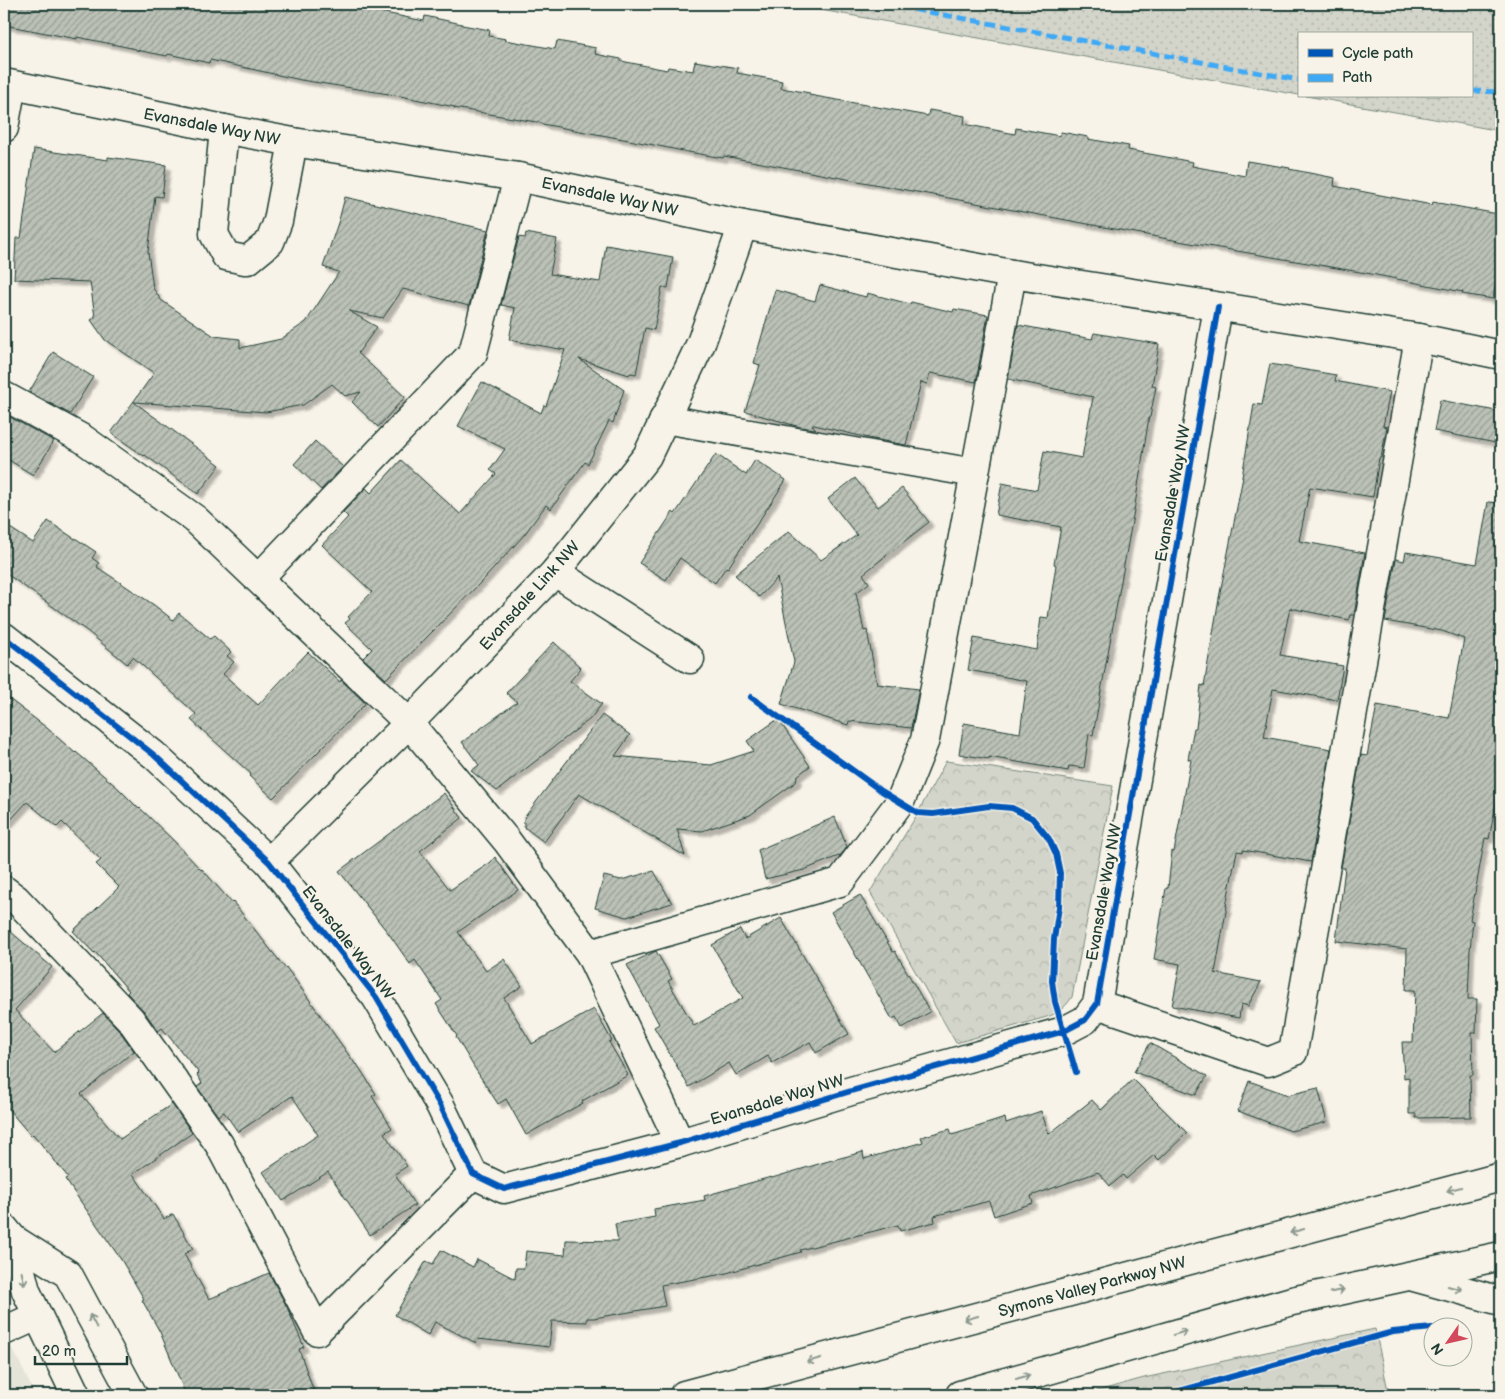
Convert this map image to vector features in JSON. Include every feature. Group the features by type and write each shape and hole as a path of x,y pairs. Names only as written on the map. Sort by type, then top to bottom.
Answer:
{"street":[{"path":"4,128 8,84"},
{"name":"Evansdale Way NW","path":"8,84 224,129 293,142 518,177 743,225 1012,274 1218,308 1418,338 1501,355"},
{"path":"224,129 214,234 226,256 245,260 248,260 270,242 278,221 293,142"},
{"path":"259,578 473,353 518,177"},
{"name":"Evansdale Link NW","path":"269,862 555,572 647,456 701,343 743,225"},
{"path":"590,954 840,882 900,802 925,740 1012,274"},
{"name":"Evansdale Way NW","path":"4,637 154,755 269,862 376,997 440,1105 473,1174 504,1189 680,1143 851,1091 1064,1031 1085,1020 1097,1004 1218,308"},
{"path":"1097,1004 1268,1062 1293,1052 1418,338"},
{"path":"4,396 82,438 195,518 408,723 507,841 590,954 680,1143"},
{"path":"664,419 975,473"},
{"path":"555,572 690,660"},
{"path":"4,890 16,899 131,1020 219,1144 316,1331 473,1174"},
{"name":"Symons Valley Parkway NW","path":"684,1395 1501,1176"},
{"path":"8,1234 26,1291 76,1395"},
{"path":"8,1234 68,1274 133,1395"},
{"path":"960,1395 1292,1301 1501,1256"},
{"path":"1410,1276 1501,1301"},
{"path":"4,1332 38,1316"}],"shaded area":[{"path":"4,1335 18,1359 35,1395 4,1395"}],"green space":[{"path":"787,4 1501,4 1501,131 1317,98 1472,98 1472,32 1298,32 1298,95"},
{"path":"946,761 1113,786 1072,997 1063,1008 1050,1016 956,1043 870,892 915,818"},
{"path":"1375,1329 1389,1395 1083,1395 1144,1378"}],"building":[{"path":"4,4 341,4 424,21 425,16 490,30 489,36 555,49 557,41 596,48 595,54 667,70 668,67 693,71 695,61 738,68 737,73 782,81 781,88 810,93 809,95 928,116 929,110 965,116 964,124 1015,134 1016,128 1060,136 1061,132 1088,137 1088,139 1129,146 1128,150 1193,162 1192,166 1245,176 1247,161 1290,168 1335,178 1334,186 1432,205 1433,202 1498,214 1497,220 1501,221 1501,282 1496,281 1493,299 1462,294 1463,292 1366,273 1184,242 724,156 723,158 688,152 395,95 301,80 210,60 209,63 168,54 167,56 77,37 77,39 4,25"},
{"path":"34,149 108,160 108,157 166,165 162,197 155,196 148,252 153,288 161,300 214,336 240,339 240,348 281,339 306,322 339,272 323,267 345,197 488,230 469,306 403,289 383,318 349,311 377,327 358,353 405,397 378,427 352,402 361,392 345,396 332,384 303,405 266,412 134,402 220,465 198,494 145,455 111,433 154,373 105,340 91,320 95,317 90,282 14,279 16,238 21,238"},
{"path":"526,233 557,239 550,274 600,282 606,245 673,257 668,288 662,287 654,330 645,328 636,374 630,373 629,375 579,359 624,390 613,423 609,421 588,464 585,462 551,509 546,505 524,535 485,578 386,679 363,658 372,649 345,623 350,619 348,617 372,592 322,545 348,517 343,512 366,488 371,493 401,460 460,514 496,474 490,470 505,449 458,426 482,382 541,413 544,405 546,406 565,350 509,340 515,308 501,305 519,237 525,238"},
{"path":"820,285 866,297 867,293 953,312 954,309 988,315 976,382 930,373 927,384 921,382 906,445 814,425 812,425 816,429 800,427 745,411 760,365 754,363 775,290 815,301"},
{"path":"1018,325 1092,339 1094,333 1159,344 1152,386 1156,387 1149,417 1093,735 1089,734 1084,768 1069,766 1068,771 989,757 989,759 959,754 964,723 1020,733 1027,681 968,670 974,638 1037,650 1041,617 1048,618 1056,565 1054,564 1061,527 996,515 1002,483 1037,490 1044,451 1082,458 1093,397 1008,379"},
{"path":"53,352 93,377 70,414 29,392"},
{"path":"1270,364 1336,375 1335,381 1390,392 1383,426 1387,427 1381,458 1379,458 1373,497 1310,487 1299,541 1365,553 1354,615 1350,615 1349,620 1290,608 1280,655 1343,666 1337,700 1273,689 1264,737 1331,749 1311,862 1243,850 1243,852 1237,851 1215,973 1261,982 1248,1006 1241,1004 1239,1018 1172,1006 1180,964 1154,959 1166,888 1168,888 1172,851 1174,852 1191,760 1188,759 1194,728 1196,728 1201,685 1204,686 1243,477 1254,404 1262,405"},
{"path":"1440,400 1501,412 1501,444 1434,431"},
{"path":"4,414 54,441 33,475 4,457"},
{"path":"315,441 343,467 321,490 294,464"},
{"path":"716,454 746,475 755,460 786,480 728,568 726,567 715,583 680,558 666,580 639,563 673,512 675,514"},
{"path":"855,478 878,507 902,488 929,522 863,574 869,583 856,593 864,631 867,630 877,684 919,689 911,728 849,721 848,725 781,704 794,662 777,578 759,597 735,575 789,531 821,560 857,535 828,499"},
{"path":"1488,502 1501,503 1501,778 1489,839 1485,838 1470,920 1473,921 1468,999 1477,999 1476,1033 1472,1033 1471,1117 1416,1118 1416,1114 1409,1114 1409,1077 1404,1078 1402,1042 1413,1042 1415,990 1406,990 1407,949 1336,941 1345,868 1341,868 1361,755 1367,756 1377,705 1449,718 1464,639 1442,631 1385,621 1396,559 1404,561 1406,552 1477,564"},
{"path":"48,521 96,552 92,558 99,563 97,567 173,620 179,613 210,639 214,636 231,652 227,656 234,662 223,674 258,705 308,652 340,682 341,680 365,704 273,798 249,776 251,774 191,720 196,714 133,657 127,664 87,631 4,572 4,524 33,543"},
{"path":"554,642 581,668 570,681 602,704 590,719 497,791 471,771 479,765 462,742 517,702 506,693"},
{"path":"4,695 76,752 140,808 233,902 286,967 357,1064 376,1094 372,1096 392,1128 384,1133 407,1166 395,1174 415,1205 370,1235 328,1172 283,1201 263,1172 318,1135 292,1096 238,1132 224,1112 218,1116 197,1087 202,1083 197,1075 199,1073 162,1028 158,1031 144,1011 127,993 129,991 95,952 73,931 119,887 96,864 101,860 62,822 57,827 27,802 4,827"},
{"path":"602,715 630,735 615,756 711,765 754,751 747,741 778,719 810,766 797,776 796,782 750,815 702,831 677,829 685,856 579,794 544,842 524,827 524,818"},
{"path":"444,793 462,818 420,851 450,890 491,862 495,857 518,890 458,932 486,971 504,959 522,986 504,998 532,1044 594,1009 612,1041 609,1042 628,1075 526,1135 506,1099 498,1104 474,1067 436,1004 442,1000 415,960 410,964 389,934 339,871"},
{"path":"835,817 847,847 841,855 804,870 765,879 758,850"},
{"path":"654,871 672,903 627,917 595,908 604,876 621,880"},
{"path":"860,895 930,1012 902,1028 896,1017 892,1019 831,912"},
{"path":"781,918 849,1034 816,1053 810,1042 772,1063 768,1056 736,1075 729,1063 689,1087 654,1027 659,1024 627,965 656,951 672,979 668,981 694,1026 743,998 712,945 740,929 745,939"},
{"path":"4,926 52,967 15,1010 54,1052 103,1013 119,1030 134,1051 81,1094 120,1139 172,1104 192,1133 133,1174 164,1219 173,1214 193,1249 184,1254 209,1299 269,1273 287,1307 304,1347 299,1349 315,1395 186,1395 160,1332 122,1261 65,1179 68,1177 33,1134 31,1136 4,1104"},
{"path":"1150,1043 1207,1076 1196,1095 1134,1072"},
{"path":"1133,1079 1187,1133 1159,1160 1154,1155 1126,1179 1123,1175 1110,1186 1098,1172 1031,1196 1033,1203 994,1216 989,1201 934,1216 935,1222 900,1231 898,1225 800,1250 801,1252 723,1274 661,1285 665,1306 587,1318 587,1322 552,1321 549,1347 478,1339 476,1343 435,1322 428,1335 395,1315 426,1261 433,1264 441,1250 473,1267 477,1259 515,1279 516,1268 524,1268 526,1251 565,1255 566,1240 618,1241 615,1224 655,1217 654,1209 705,1200 704,1196 825,1162 863,1152 864,1159 923,1142 921,1137 950,1129 952,1135 1005,1118 1006,1123 1041,1111 1049,1134 1092,1100 1101,1110"},
{"path":"1249,1081 1288,1095 1318,1088 1327,1122 1291,1131 1238,1111"}],"marked path":[{"path":"884,4 1298,80"},
{"path":"1472,91 1501,92"}],"cycle path":[{"path":"4,637 154,755 269,862 376,997 440,1105 473,1174 504,1189 680,1143 851,1091 1064,1031 1085,1020 1097,1004 1218,307"},
{"path":"751,697 880,790 918,813 933,814 989,806 1012,808 1032,818 1049,839 1056,854 1060,873 1059,907 1054,939 1052,981 1055,1002 1076,1072"},
{"path":"1165,1395 1393,1332 1422,1329"}]}
